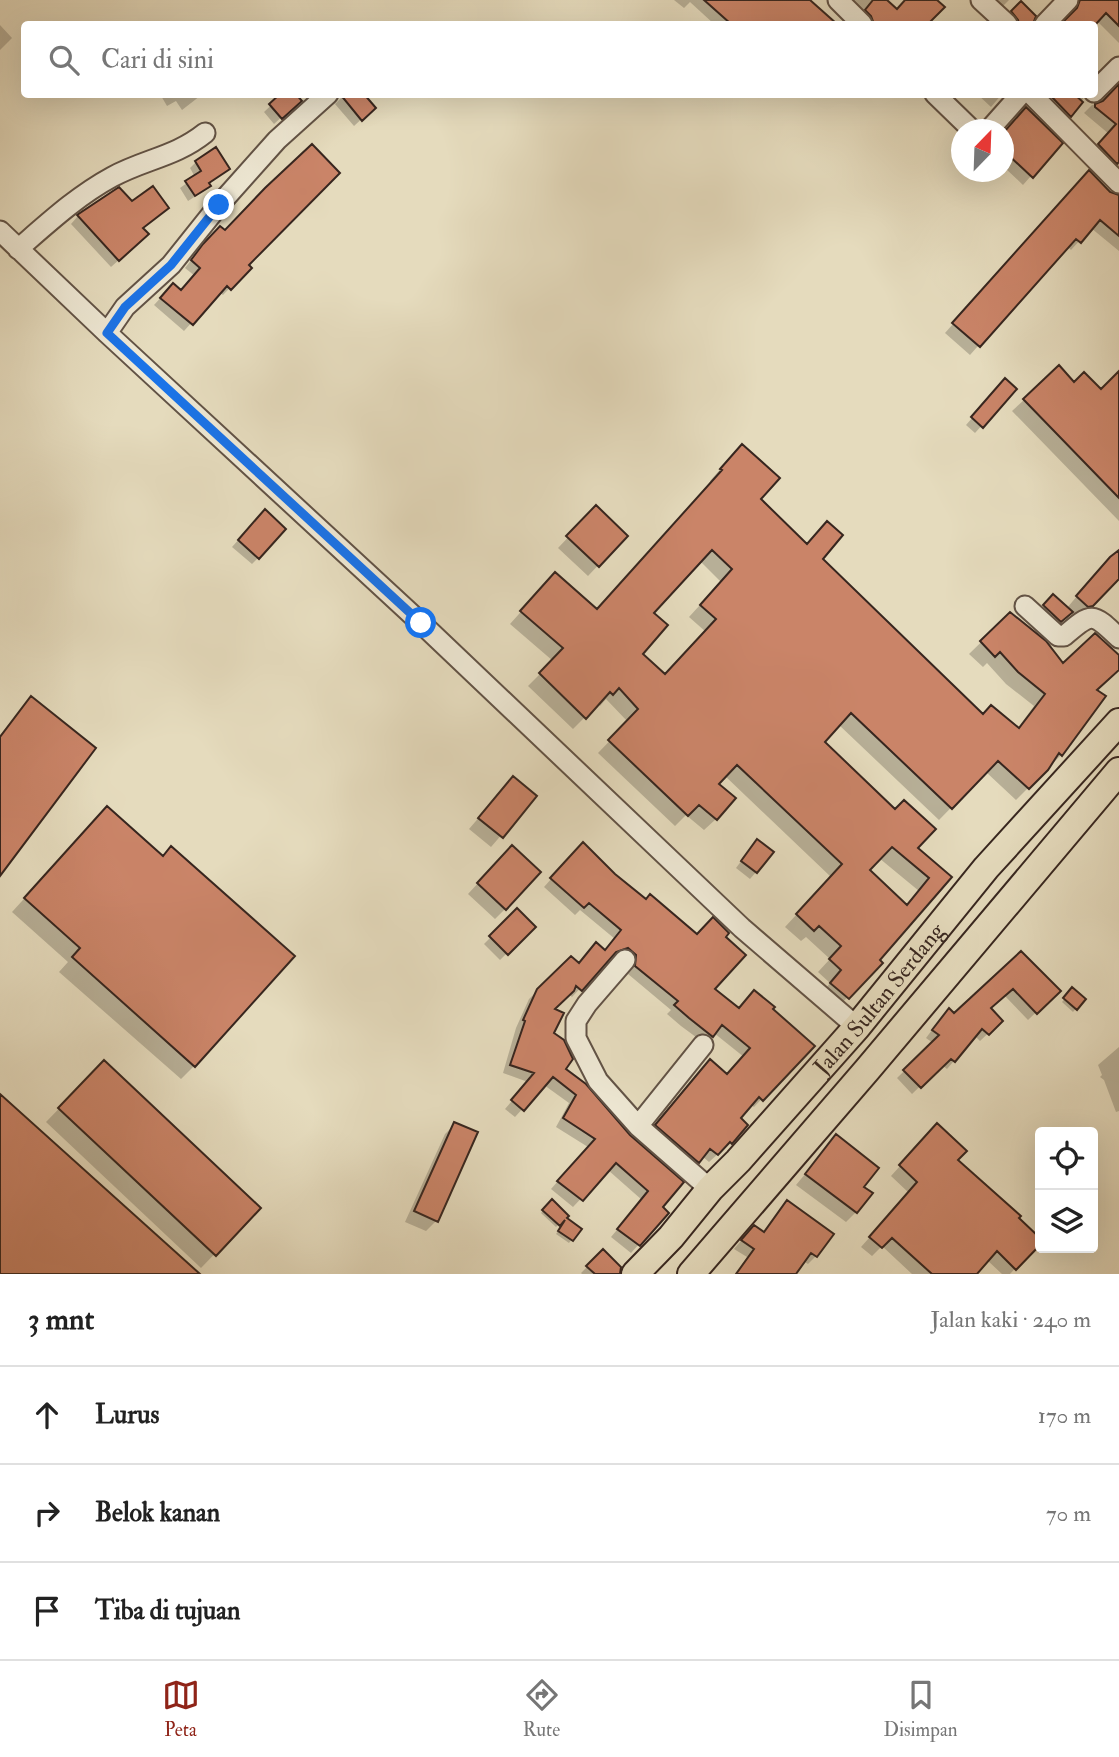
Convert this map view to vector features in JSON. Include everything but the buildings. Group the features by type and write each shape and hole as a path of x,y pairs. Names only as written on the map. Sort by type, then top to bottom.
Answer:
{"highway":[{"name":"Jalan Sultan Serdang","path":"635,1274 857,1027 986,868 1119,722"},
{"name":"Jalan Sultan Serdang","path":"691,1274 1119,771"}],"street":[{"path":"838,0 859,21"},
{"path":"981,0 1004,21"},
{"path":"1048,21 1068,0"},
{"path":"1098,87 1119,66"},
{"path":"107,333 125,307 171,265 219,205 277,141 324,98"},
{"path":"939,98 961,119"},
{"path":"999,119 1017,98"},
{"path":"1035,98 1117,177"},
{"path":"18,249 66,207 97,186 130,169 182,149 205,133"},
{"path":"0,231 441,642 742,928 857,1027"},
{"path":"1025,606 1058,636 1064,636 1090,617 1098,620 1119,638"},
{"path":"625,960 587,1004 575,1026 576,1038 598,1082 638,1126 710,1189"},
{"path":"638,1126 703,1045"}],"route":[{"path":"219,205 171,265 125,307 107,333 421,623"}]}
